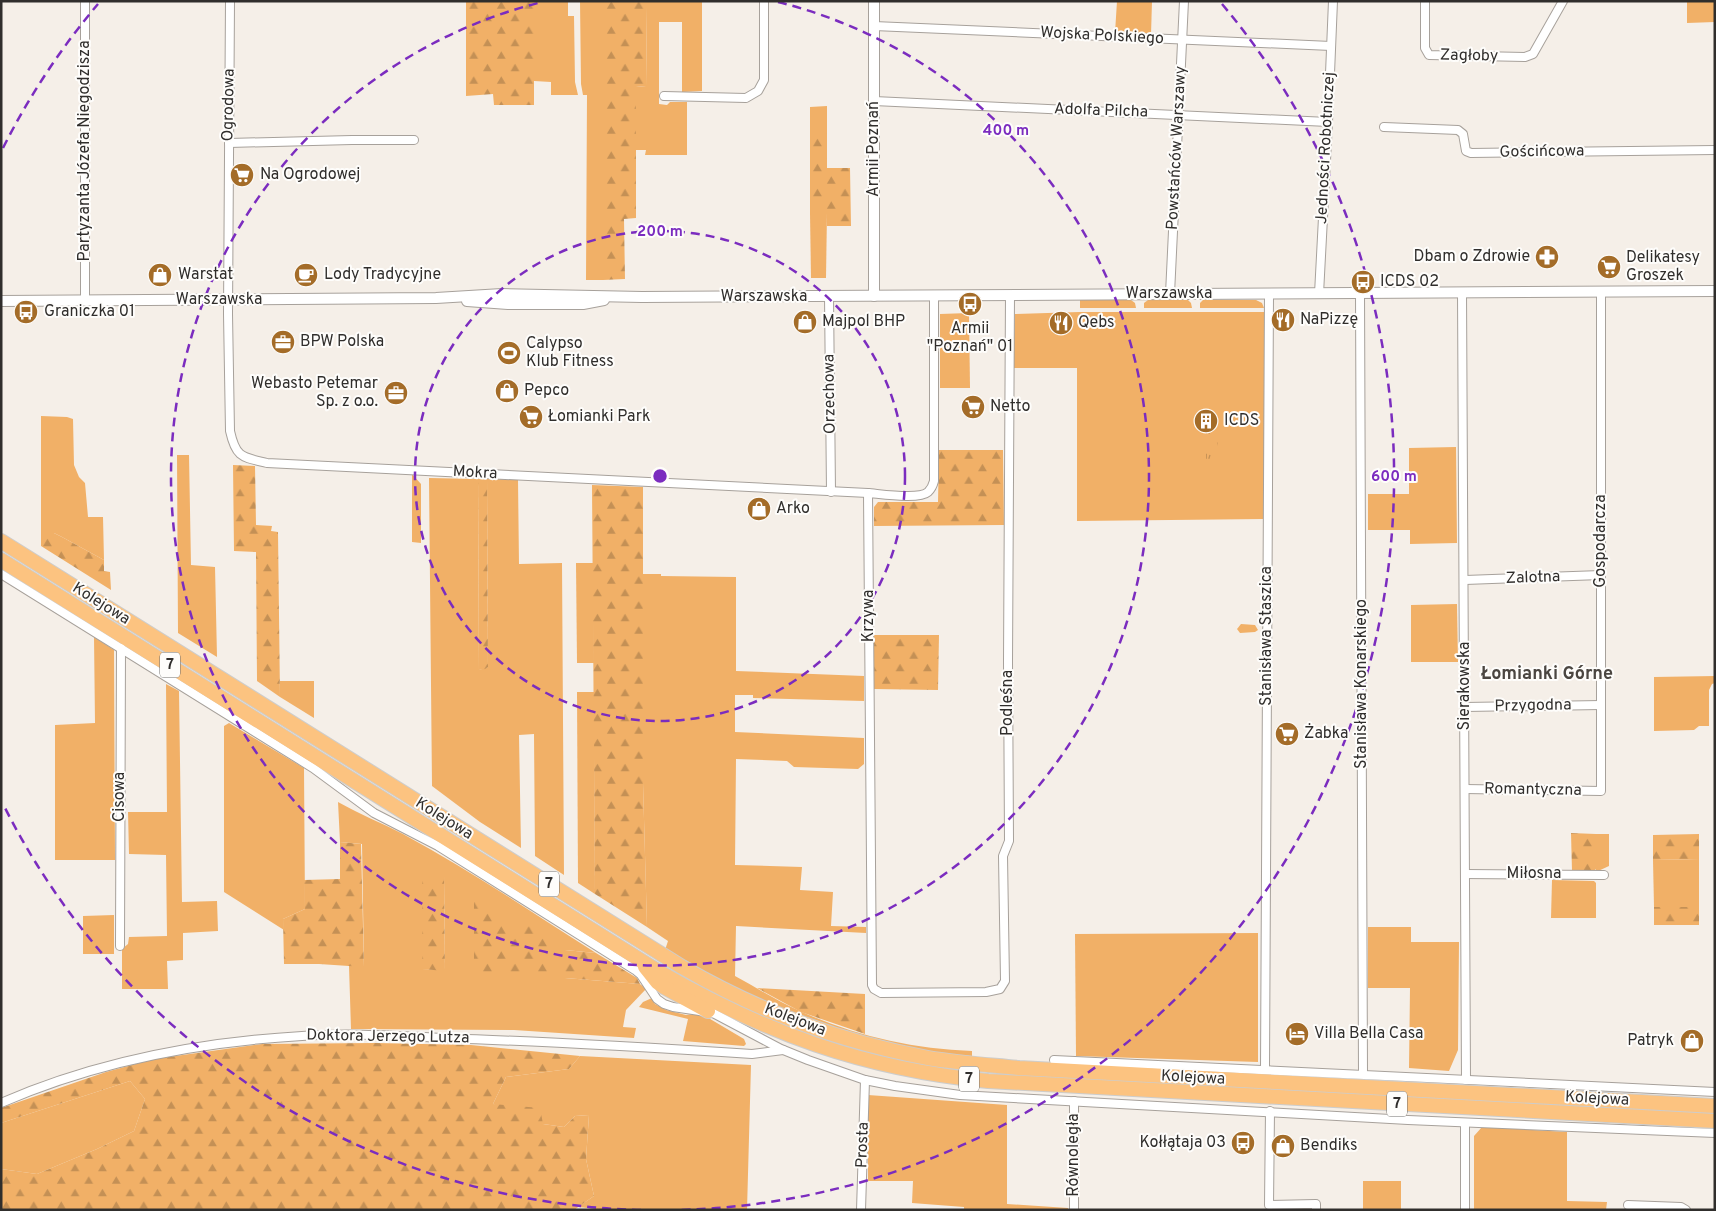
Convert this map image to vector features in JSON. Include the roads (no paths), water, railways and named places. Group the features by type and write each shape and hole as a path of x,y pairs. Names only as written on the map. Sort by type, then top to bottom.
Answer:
{"highway":[{"name":"Kolejowa","path":"1,541 640,941 720,988 808,1026 870,1045 929,1058 1019,1068 1715,1106"},
{"name":"Kolejowa","path":"1,560 637,964 784,1034 857,1058 943,1076 1018,1084 1715,1120"},
{"path":"637,964 658,982 708,1011"},
{"path":"1019,1068 1054,1060"}],"street":[{"name":"Partyzanta Józefa Niegodzisza","path":"85,1 85,300"},
{"name":"Ogrodowa","path":"229,300 230,1"},
{"path":"664,96 743,98 758,91 764,80 764,1"},
{"name":"Armii Poznań","path":"874,1 874,296"},
{"name":"Powstańców Warszawy","path":"1170,294 1184,1"},
{"name":"Jedności Robotniczej","path":"1319,294 1333,1"},
{"name":"Zagłoby","path":"1425,1 1424,48 1429,55 1524,57 1533,54 1563,1"},
{"name":"Wojska Polskiego","path":"874,26 1331,46"},
{"name":"Adolfa Pilcha","path":"874,101 1328,122"},
{"name":"Gościńcowa","path":"1384,127 1458,130 1463,134 1466,151 1471,152 1715,150"},
{"path":"229,144 414,140"},
{"name":"Warszawska","path":"1,301 436,298 583,304 623,297 1715,291"},
{"name":"Sierakowska","path":"1462,292 1465,580 1466,1080"},
{"name":"Gospodarcza","path":"1601,292 1601,791"},
{"name":"Stanisława Konarskiego","path":"1360,293 1363,1074"},
{"name":"Stanisława Staszica","path":"1266,1068 1266,621 1269,294"},
{"name":"Podleśna","path":"881,993 986,992 1000,988 1005,981 1003,856 1009,841 1010,295"},
{"name":"Orzechowa","path":"828,296 831,492"},
{"path":"868,493 917,496 929,492 934,481 934,296"},
{"name":"Mokra","path":"229,300 230,431 233,445 243,457 275,463 868,493"},
{"name":"Krzywa","path":"868,493 872,985 874,989 881,993"},
{"path":"1,574 314,768 374,813 438,846 637,964"},
{"name":"Zalotna","path":"1465,580 1601,575"},
{"name":"Cisowa","path":"120,946 121,648"},
{"name":"Przygodna","path":"1465,707 1601,705"},
{"name":"Romantyczna","path":"1465,789 1601,791"},
{"name":"Miłosna","path":"1465,874 1604,875"},
{"name":"Kolejowa","path":"708,1011 783,1050 865,1080 960,1095 1465,1123 1715,1133"},
{"name":"Doktora Jerzego Lutza","path":"1,1103 44,1086 134,1059 215,1044 303,1036 361,1035 502,1040 752,1054 783,1050"},
{"name":"Kolejowa","path":"1054,1060 1266,1068 1715,1092"},
{"name":"Prosta","path":"861,1210 865,1080"},
{"name":"Równoległa","path":"1074,1101 1074,1210"},
{"path":"1270,1112 1269,1205 1316,1204 1316,1210"},
{"path":"1465,1123 1465,1210"},
{"path":"1628,1205 1681,1207 1686,1210"}],"place":[{"name":"Na Ogrodowej","path":"242,175"},
{"name":"Dbam o Zdrowie","path":"1547,257"},
{"name":"Delikatesy Groszek","path":"1609,267"},
{"name":"Warstat","path":"160,275"},
{"name":"Lody Tradycyjne","path":"306,275"},
{"name":"ICDS 02","path":"1363,282"},
{"name":"Armii \"Poznań\" 01","path":"970,304"},
{"name":"Graniczka 01","path":"26,312"},
{"name":"NaPizzę","path":"1283,320"},
{"name":"Majpol BHP","path":"805,322"},
{"name":"Qebs","path":"1061,323"},
{"name":"BPW Polska","path":"283,342"},
{"name":"Calypso Klub Fitness","path":"509,353"},
{"name":"Pepco","path":"507,391"},
{"name":"Webasto Petemar Sp. z o.o.","path":"396,393"},
{"name":"Netto","path":"973,407"},
{"name":"Łomianki Park","path":"531,417"},
{"name":"ICDS","path":"1206,421"},
{"name":"Arko","path":"759,509"},
{"name":"Żabka","path":"1287,734"},
{"name":"Villa Bella Casa","path":"1297,1034"},
{"name":"Patryk","path":"1692,1041"},
{"name":"Kołłątaja 03","path":"1243,1143"},
{"name":"Bendiks","path":"1283,1146"}],"district":[{"name":"Łomianki Górne","path":"1547,674"}]}
